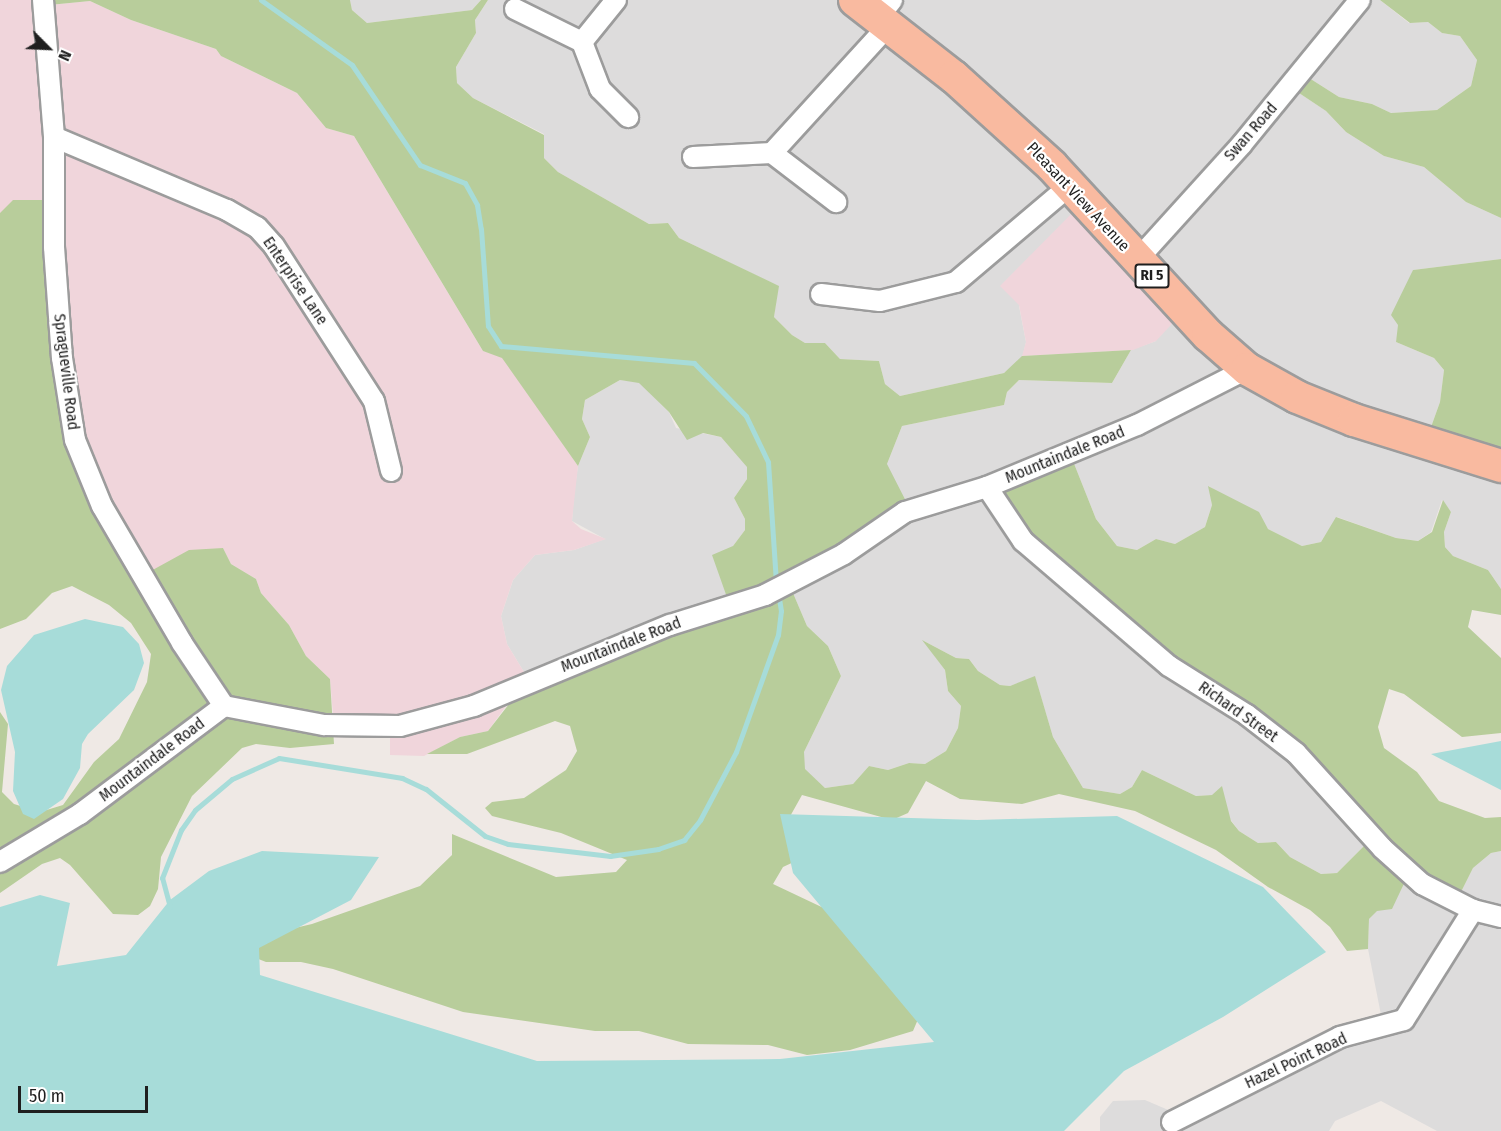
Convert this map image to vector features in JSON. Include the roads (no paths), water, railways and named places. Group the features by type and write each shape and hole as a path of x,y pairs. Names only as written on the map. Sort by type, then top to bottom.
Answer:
{"main road":[{"name":"Pleasant View Avenue","path":"878,11 954,77 1069,186 1208,335 1247,369 1297,397 1354,420 1501,466"}],"street":[{"name":"Spragueville Road","path":"43,0 54,137 54,247 62,358 75,440 102,506 182,643 224,706"},
{"path":"582,42 616,0"},
{"name":"Swan Road","path":"1137,260 1242,144 1360,0"},
{"path":"514,9 582,42 600,89 628,117"},
{"path":"772,153 878,11"},
{"name":"Enterprise Lane","path":"54,137 217,206 257,227 274,246 374,401 392,471"},
{"path":"693,157 772,153 836,202"},
{"path":"821,294 880,301 956,282 1069,186"},
{"name":"Mountaindale Road","path":"0,862 80,814 224,706 324,725 400,726 474,706 670,625 765,595 844,554 904,512 987,487 1137,425 1247,369"},
{"name":"Richard Street","path":"987,487 1023,541 1169,666 1247,715 1296,753 1382,848 1422,884 1473,910 1501,917"},
{"name":"Hazel Point Road","path":"1173,1122 1340,1037 1404,1020 1473,910"}],"water":[{"path":"85,619 123,627 139,644 144,663 134,690 88,734 82,744 80,768 63,799 34,819 23,814 13,791 15,752 1,690 7,666 34,635"},
{"path":"1501,741 1501,790 1431,754"},
{"path":"780,814 977,820 1117,816 1263,887 1326,952 1223,1017 1124,1071 1064,1131 0,1131 0,907 40,895 70,903 57,966 126,955 170,900 209,871 262,851 379,857 351,900 259,948 260,975 537,1061 780,1059 934,1042 793,873"}],"waterway":[{"path":"261,0 352,65 420,165 465,183 477,205 481,229 488,326 501,346 694,363 746,416 768,462 776,583"},
{"path":"170,907 162,878 181,830 195,810 232,779 279,758 402,778 426,789 485,836 508,844 610,856 658,849 684,840 700,820 736,752 778,635 781,611 778,592"}]}
